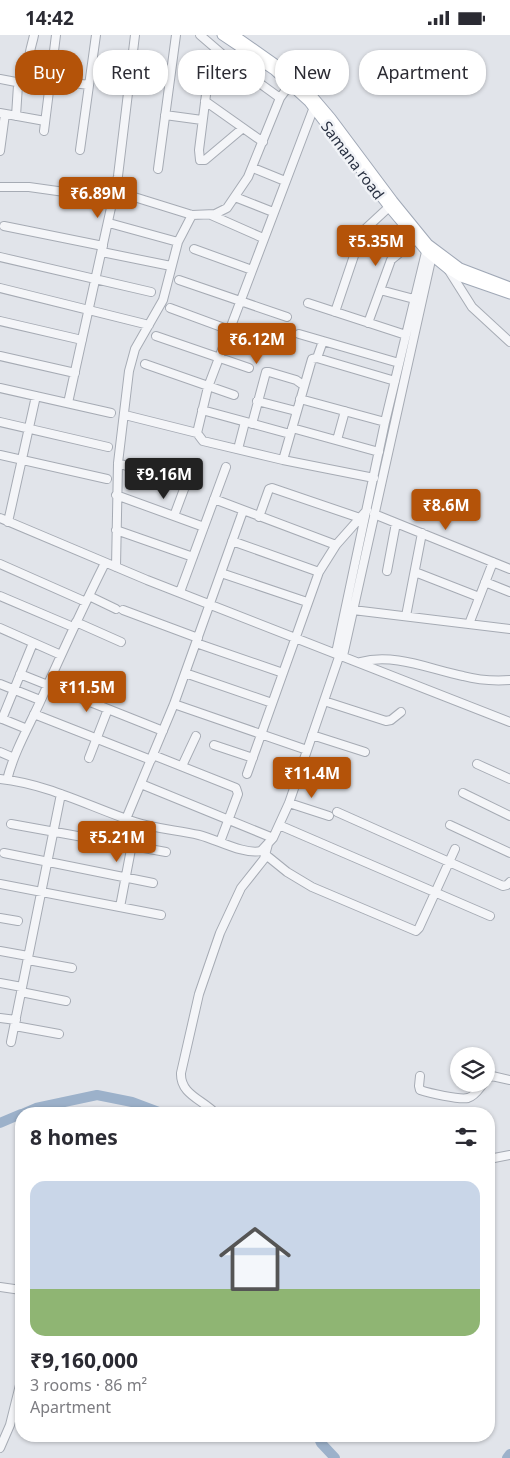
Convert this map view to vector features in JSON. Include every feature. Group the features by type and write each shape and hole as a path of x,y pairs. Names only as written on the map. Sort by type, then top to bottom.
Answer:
{"main road":[{"name":"Samana road","path":"222,35 275,71"},
{"name":"Samana road","path":"234,35 275,68"},
{"name":"Samana road","path":"304,95 389,207 448,269 461,277 510,294"},
{"name":"Samana road","path":"307,95 331,118 418,238"},
{"name":"Samana road","path":"430,250 460,268 510,287"}],"street":[{"path":"24,35 34,36 31,50"},
{"path":"54,50 56,35"},
{"path":"80,150 96,35"},
{"path":"68,403 115,191 135,35"},
{"path":"158,169 176,35"},
{"path":"200,35 236,66 280,99"},
{"path":"0,79 16,82 18,85 16,116"},
{"path":"83,84 89,85"},
{"path":"44,131 48,95"},
{"path":"206,95 198,156 200,160 205,160 243,127"},
{"path":"0,187 29,187 86,195 99,195 115,191 192,215 215,214 227,208 253,168 283,95"},
{"path":"205,101 263,142"},
{"path":"197,433 208,387 314,107"},
{"path":"0,151 3,113 45,121"},
{"path":"165,115 202,120"},
{"path":"253,168 285,181"},
{"path":"235,197 274,212"},
{"path":"335,312 362,232 389,207"},
{"path":"209,214 263,238"},
{"path":"116,567 118,463 131,359 162,300 178,242 192,215"},
{"path":"109,223 178,242"},
{"path":"4,226 171,266"},
{"path":"368,323 391,260 418,238"},
{"path":"194,249 252,270"},
{"path":"210,1107 187,1091 181,1083 181,1073 191,1025 212,954 236,898 241,888 264,859 270,841 289,803 340,654 353,610 370,512 374,477 385,422 414,299 430,250"},
{"path":"340,654 370,512 430,250"},
{"path":"0,257 151,292"},
{"path":"448,269 472,307 510,342"},
{"path":"179,280 287,317"},
{"path":"0,287 149,325"},
{"path":"380,290 414,299"},
{"path":"308,303 406,335"},
{"path":"170,308 281,349"},
{"path":"0,321 82,340"},
{"path":"299,334 399,363"},
{"path":"156,336 249,368"},
{"path":"317,359 323,341"},
{"path":"0,356 76,373"},
{"path":"283,460 310,361 317,359 395,381"},
{"path":"146,363 234,395"},
{"path":"238,449 257,401 264,374 267,372 296,379 303,385"},
{"path":"0,388 111,413"},
{"path":"8,522 36,396"},
{"path":"300,399 385,422"},
{"path":"257,401 296,411"},
{"path":"202,410 248,423 337,440 379,452"},
{"path":"337,440 345,411"},
{"path":"125,415 197,433 202,441 283,460 374,477"},
{"path":"0,422 108,447"},
{"path":"0,455 107,479"},
{"path":"118,463 185,486"},
{"path":"174,516 193,465"},
{"path":"180,593 226,467"},
{"path":"259,517 269,489 272,487 360,518"},
{"path":"116,495 204,527"},
{"path":"214,499 336,545"},
{"path":"126,819 174,704 243,511"},
{"path":"247,774 318,572 336,545 360,518 370,512"},
{"path":"370,512 510,569"},
{"path":"0,518 105,563 510,722"},
{"path":"386,571 396,523"},
{"path":"116,530 193,557"},
{"path":"406,617 422,533"},
{"path":"232,541 318,572"},
{"path":"468,624 493,562"},
{"path":"8,771 74,625 105,563"},
{"path":"0,564 283,673"},
{"path":"415,571 479,597"},
{"path":"220,573 307,602"},
{"path":"485,582 510,592"},
{"path":"0,596 121,642"},
{"path":"353,610 510,629"},
{"path":"0,628 61,655"},
{"path":"27,729 1,718 33,643"},
{"path":"359,662 386,659 416,664 464,677 510,680"},
{"path":"185,673 272,703"},
{"path":"20,674 163,731"},
{"path":"0,684 40,700"},
{"path":"324,701 386,721 391,720 401,712"},
{"path":"174,704 307,750"},
{"path":"89,758 108,709"},
{"path":"34,714 97,739 182,766 236,789 238,794 220,842"},
{"path":"312,735 365,752"},
{"path":"182,766 196,736"},
{"path":"214,745 252,758"},
{"path":"0,752 8,771 28,783 136,823 158,829 199,835 254,853 261,851 270,841"},
{"path":"477,764 510,779"},
{"path":"300,768 344,784"},
{"path":"141,784 270,841"},
{"path":"463,793 510,816"},
{"path":"12,1042 61,794"},
{"path":"289,803 329,816"},
{"path":"336,812 503,886 510,883"},
{"path":"120,907 136,823"},
{"path":"11,824 166,852"},
{"path":"279,825 490,916"},
{"path":"450,825 510,853"},
{"path":"264,859 312,887 414,930 420,928 455,849"},
{"path":"4,853 153,883"},
{"path":"0,884 162,915"},
{"path":"0,917 18,921"},
{"path":"0,951 72,968"},
{"path":"0,983 66,1001"},
{"path":"0,1017 15,1023 60,1034"},
{"path":"420,1075 420,1090 460,1098 470,1097 476,1092"},
{"path":"495,1077 510,1080"},
{"path":"495,1158 510,1155"},
{"path":"0,1287 15,1289"},
{"path":"0,1448 10,1425 15,1405"}],"waterway":[{"path":"41,1107 97,1095 132,1102 145,1107"},
{"path":"0,1123 15,1117"},
{"path":"321,1442 335,1458"},
{"path":"507,1458 510,1454"}]}
